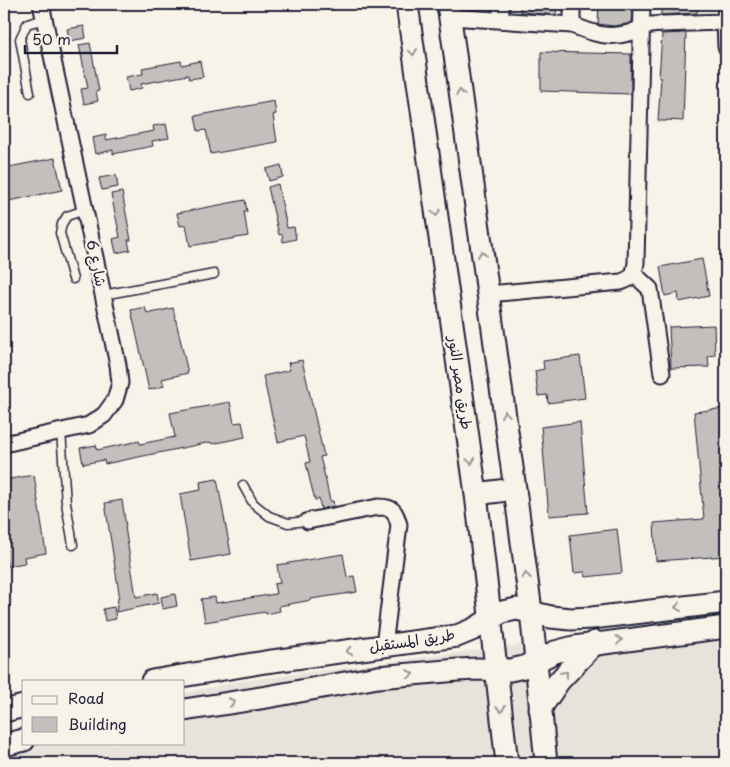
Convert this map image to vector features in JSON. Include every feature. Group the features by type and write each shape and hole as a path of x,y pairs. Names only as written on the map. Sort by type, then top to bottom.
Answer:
{"street":[{"name":"شارع 6","path":"4,444 89,425 104,415 115,400 120,383 118,365 41,4"},
{"name":"طريق مصر النور","path":"407,4 476,494 507,763"},
{"path":"501,4 501,20"},
{"path":"572,4 572,25"},
{"path":"488,294 621,282 629,279 634,274 636,263 642,4"},
{"path":"726,4 726,47"},
{"path":"544,763 531,611 449,11 501,20 572,25 599,35 621,35 648,25 725,22"},
{"path":"634,274 650,289 662,374"},
{"path":"476,494 515,489"},
{"path":"308,521 378,507 388,507 396,513 399,525 384,646"},
{"name":"طريق المستقبل","path":"158,680 265,662 457,636 474,629 502,612 516,609 551,617 572,619 726,602"},
{"path":"540,708 559,681 595,643 592,618"},
{"name":"طريق المستقبل","path":"185,710 378,677 434,671 517,669 555,652 574,647 726,627"},
{"path":"430,640 434,671"},
{"path":"4,711 22,706"},
{"path":"4,744 22,740"}],"lane":[{"path":"30,93 20,39 27,24 45,19"},
{"path":"73,279 60,233 62,224 67,216 85,210"},
{"path":"103,296 214,274"},
{"path":"61,431 66,503 73,545"},
{"path":"243,485 253,503 268,516 288,523 308,521"}],"shaded area":[{"path":"726,619 726,763 4,763 4,730 22,726 22,744 185,744 185,693 242,681"}],"building":[{"path":"520,4 557,4 556,15 520,12"},
{"path":"599,4 633,4 632,22 613,26 598,24"},
{"path":"661,4 698,4 697,13 661,15"},
{"path":"84,26 86,38 70,41 67,29"},
{"path":"686,33 683,121 658,121 662,34"},
{"path":"90,43 99,91 96,91 98,101 84,104 81,89 88,88 79,45"},
{"path":"541,52 631,54 631,94 541,91"},
{"path":"181,61 182,65 200,61 203,77 189,79 188,75 141,84 142,88 129,91 126,77 143,74 142,68"},
{"path":"274,101 276,114 273,115 277,142 211,154 206,130 198,131 195,116"},
{"path":"166,124 169,138 152,141 153,146 113,154 113,150 95,154 92,138 106,135 106,140 154,131 153,126"},
{"path":"55,158 62,190 4,202 4,168"},
{"path":"281,165 283,177 269,181 266,169"},
{"path":"116,175 118,187 102,190 99,178"},
{"path":"278,184 287,228 294,227 296,239 283,242 282,234 279,235 268,187"},
{"path":"122,192 131,240 128,240 130,250 116,253 113,239 120,237 111,194"},
{"path":"245,200 247,212 244,212 248,236 190,246 186,225 180,226 177,213"},
{"path":"702,259 709,296 679,302 678,293 665,296 660,267"},
{"path":"145,307 147,314 173,308 188,373 162,379 164,386 149,390 131,310"},
{"path":"714,325 715,355 708,356 709,367 671,368 669,327"},
{"path":"580,356 585,398 548,403 547,395 538,396 535,371 544,369 543,361"},
{"path":"302,360 324,456 320,457 330,501 333,501 334,506 321,509 319,499 315,500 310,481 306,463 310,462 304,436 278,442 263,376 290,370 288,363"},
{"path":"230,402 234,423 242,422 245,437 212,444 211,442 105,464 104,460 83,464 80,448 96,445 97,450 139,441 140,444 175,437 170,413"},
{"path":"726,408 726,556 656,561 654,523 704,519 694,412"},
{"path":"580,422 588,513 549,516 541,427"},
{"path":"34,475 46,553 24,557 25,563 7,566 4,546 4,480"},
{"path":"217,479 231,554 191,561 180,494 201,490 200,482"},
{"path":"122,500 136,597 157,593 159,603 116,612 119,593 105,503"},
{"path":"617,529 622,573 586,577 585,572 574,573 570,535"},
{"path":"343,554 347,577 354,576 357,592 279,606 280,611 266,614 265,612 205,622 201,599 215,597 216,603 276,594 274,584 280,583 277,565"},
{"path":"175,594 177,606 163,609 161,597"},
{"path":"114,607 116,619 105,621 103,609"}]}
